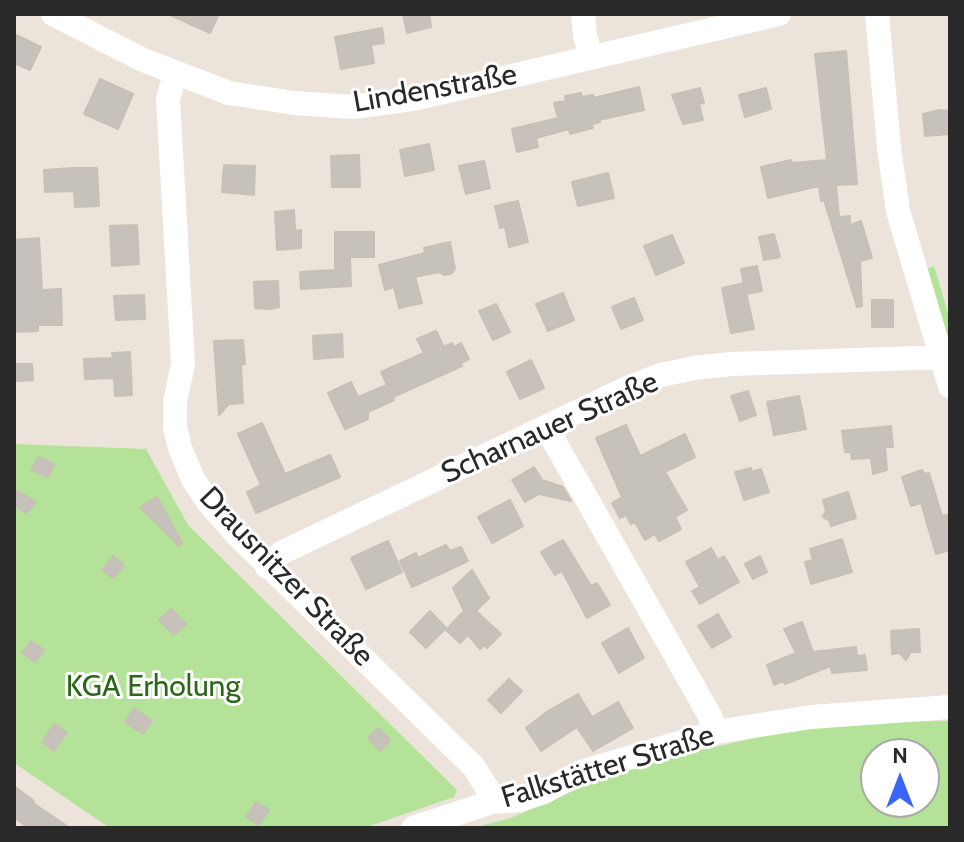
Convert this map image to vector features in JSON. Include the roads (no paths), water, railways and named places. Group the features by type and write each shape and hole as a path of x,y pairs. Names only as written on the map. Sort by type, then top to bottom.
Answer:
{"street":[{"name":"Lindenstraße","path":"53,14 175,74 229,93 294,103 352,107 413,99 779,14"},
{"path":"583,14 591,58"},
{"path":"877,14 898,211 946,357 950,386"},
{"name":"Drausnitzer Straße","path":"175,74 168,99 183,364 175,402 175,427 193,479 208,502 267,567 474,767 492,802"},
{"name":"Scharnauer Straße","path":"267,567 281,553 627,388 661,375 694,368 946,357"},
{"path":"546,427 710,716 716,732"},
{"name":"Falkstätter Straße","path":"413,828 492,802 519,800 544,792 581,772 716,732 811,717 950,707"}],"park label":[{"name":"KGA Erholung","path":"153,687"}]}
